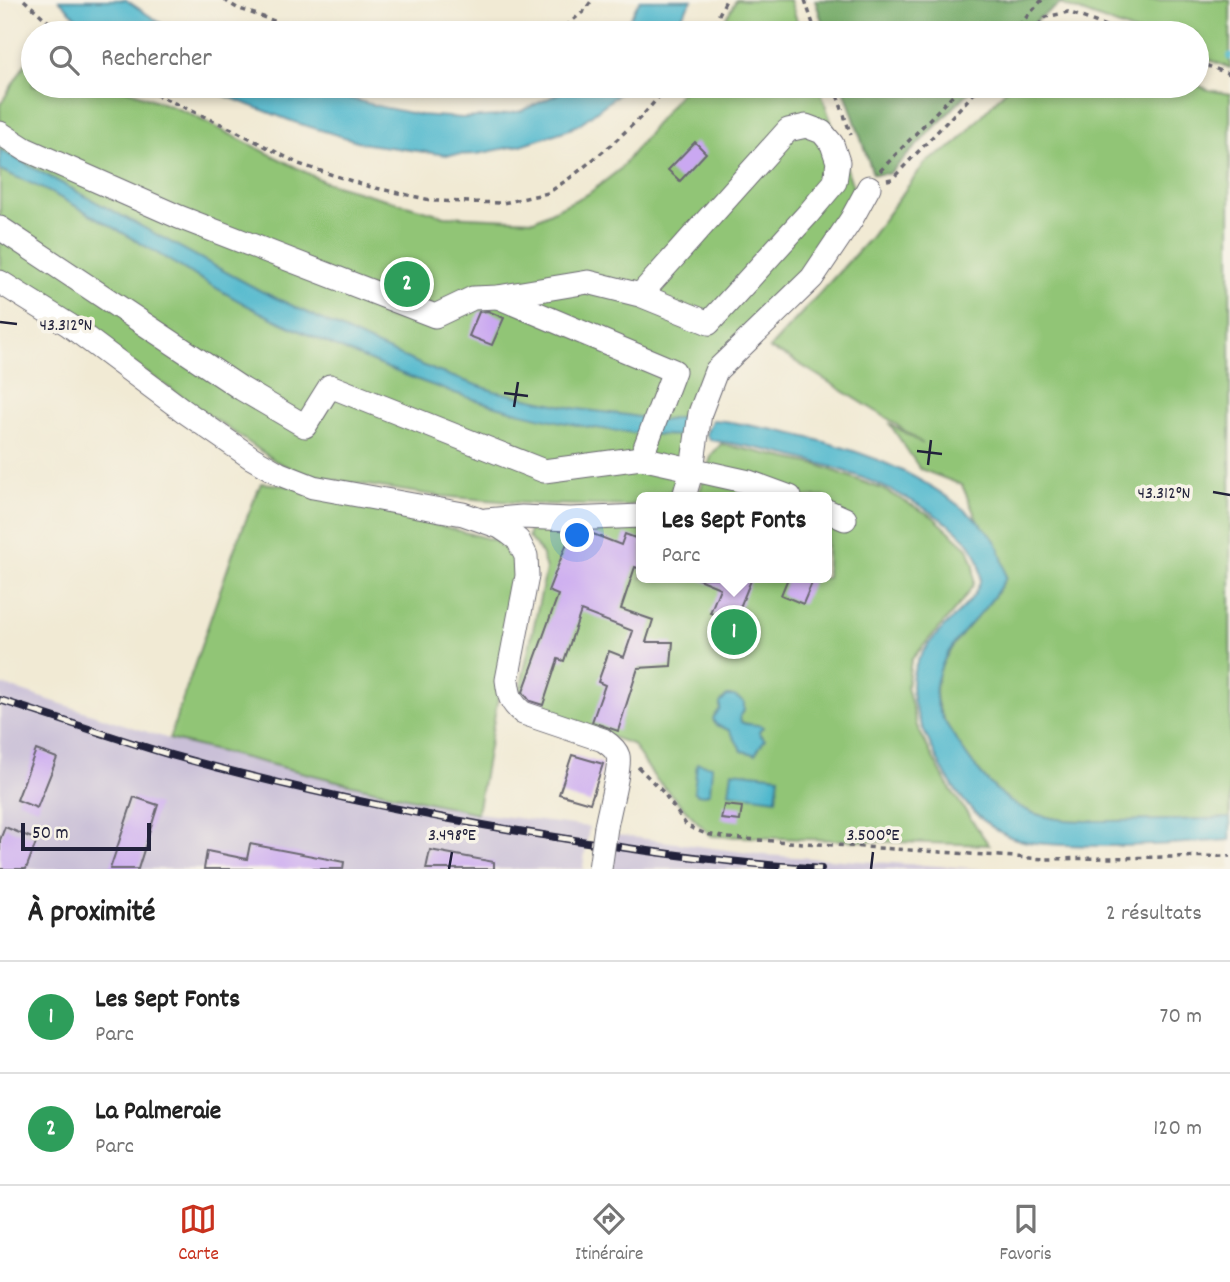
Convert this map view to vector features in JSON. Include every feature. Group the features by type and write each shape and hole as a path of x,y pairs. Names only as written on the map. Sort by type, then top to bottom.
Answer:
{"street":[{"path":"0,132 25,149 179,216 435,316 473,298 498,298 588,282 640,295 709,323 835,182 838,162 832,144 822,132 806,125 788,130 640,295"},
{"path":"685,492 692,469 700,413 716,371 813,278 869,187"},
{"path":"0,228 242,389 305,426 330,386 544,471 643,452 692,469 749,482 776,492"},
{"path":"0,282 69,326 184,411 280,474 313,487 463,514 500,527 518,540 526,556 527,576 507,680 509,695 514,705 523,713 603,740 613,747 618,755 600,869"},
{"path":"498,298 674,371 643,452"},
{"path":"483,520 636,516"}],"path":[{"path":"24,0 48,21"},
{"path":"224,0 237,8 274,21"},
{"path":"572,21 592,0"},
{"path":"716,21 726,0"},
{"path":"805,0 812,21"},
{"path":"1024,21 1042,0"},
{"path":"1043,21 1068,12 1092,21"},
{"path":"1209,67 1230,75"},
{"path":"163,98 234,130 299,164 367,186 435,201 474,203 503,203 548,193 611,145 643,116 658,98"},
{"path":"869,187 885,164 949,98"},
{"path":"869,187 892,179 970,98"},
{"path":"618,755 643,770 663,792 687,827 706,834 743,839 1045,859 1230,856"}],"shaded area":[{"path":"0,684 169,739 357,786 477,813 589,827 583,867 585,869 0,869"},
{"path":"617,835 764,855 985,869 613,869"}],"green space":[{"path":"736,0 790,0 797,21 725,21"},
{"path":"815,0 1067,0 1036,21 822,21"},
{"path":"1050,0 1230,0 1230,68 1209,60 1209,21 1106,21"},
{"path":"21,71 21,98 149,98 186,112 325,182 445,216 534,220 588,194 619,170 676,98 823,98 855,193 806,270 715,358 672,491 636,492 636,503 629,506 535,504 439,496 340,481 302,473 277,462 0,272 0,105"},
{"path":"1209,90 1230,94 1230,818 1090,821 1045,817 1013,803 986,780 942,717 936,693 939,673 948,653 991,601 1006,578 999,549 977,520 962,485 920,469 889,423 923,444 890,420 788,357 769,349 870,238 925,163 955,145 998,98 1209,98"},
{"path":"847,98 963,98 889,174 873,174"},
{"path":"721,444 818,465 882,489 932,516 968,548 974,565 974,584 911,660 907,687 917,726 930,752 947,784 989,845 711,836 655,778 632,744 527,709 520,690 546,570 541,552 528,537 532,521 636,530 636,583 832,583 832,492 700,492 712,454"},
{"path":"261,483 292,486 508,544 518,557 511,626 477,813 169,739 235,547"}],"water":[{"path":"59,0 126,0 158,21 80,21"},
{"path":"640,0 692,0 679,21 627,21"},
{"path":"231,98 348,98 420,115 462,118 521,111 549,98 613,98 570,129 521,145 477,154 447,155 367,144 294,122"},
{"path":"0,150 261,291 436,371 494,391 578,409 661,421 690,416 692,436 605,430 521,413 399,373 252,308 78,207 0,170"},
{"path":"712,420 821,441 895,467 962,508 992,537 998,546 1006,578 991,601 948,653 939,673 935,693 942,717 957,741 978,770 1004,796 1035,814 1068,820 1230,818 1230,840 1127,846 1044,844 1008,836 984,821 963,800 939,763 917,714 912,694 913,674 920,657 967,604 979,586 979,562 971,546 951,526 918,504 861,477 802,458 710,440 706,434"},
{"path":"727,696 734,696 744,702 741,722 763,727 759,732 765,739 755,754 742,751 730,731 714,721 720,703"},
{"path":"697,763 712,766 710,792 705,795 694,791"},
{"path":"732,771 779,776 776,799 729,793"}],"building":[{"path":"695,142 706,153 680,181 668,170"},
{"path":"488,311 504,318 492,345 469,336 479,312"},
{"path":"588,532 621,545 625,534 636,538 636,567 621,609 653,620 646,642 673,642 671,666 638,668 618,731 592,722 605,685 598,682 609,651 624,657 633,631 581,611 564,661 558,659 543,705 530,701 523,692 558,595 548,591 571,533"},
{"path":"708,583 750,583 734,622 710,613 720,588"},
{"path":"786,583 812,583 803,604 781,595"},
{"path":"36,750 57,758 37,808 17,800"},
{"path":"572,755 603,764 590,803 559,794"},
{"path":"134,797 158,805 138,869 110,869"},
{"path":"724,805 742,807 740,821 721,819"},
{"path":"5,827 37,840 26,869 0,869 0,840"},
{"path":"250,844 344,862 343,869 204,869 207,851 247,859"},
{"path":"430,850 494,862 494,869 426,869"}],"railway":[{"path":"0,700 171,755 371,804 523,832 636,849 821,869"}],"place":[{"name":"La Palmeraie","path":"407,284"},
{"name":"Les Sept Fonts","path":"734,632"}]}
